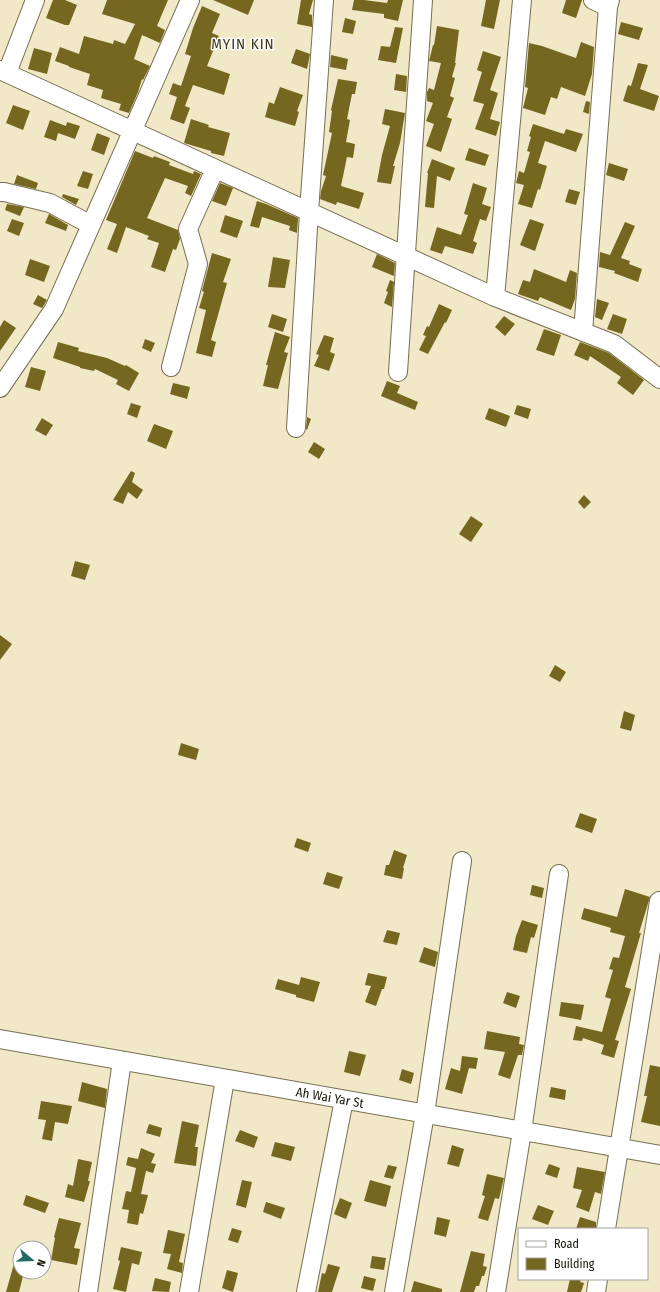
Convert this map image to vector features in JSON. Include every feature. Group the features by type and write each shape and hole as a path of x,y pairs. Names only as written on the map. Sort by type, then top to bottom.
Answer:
{"street":[{"path":"35,0 4,71 495,297 614,344 660,379"},
{"path":"0,388 54,309 190,0"},
{"path":"296,428 324,0"},
{"path":"398,372 423,0"},
{"path":"495,297 522,0"},
{"path":"583,332 604,2"},
{"path":"171,367 198,264 188,229 215,169"},
{"path":"0,192 50,203 91,225"},
{"path":"394,1292 425,1114 462,861"},
{"path":"496,1292 522,1131 559,874"},
{"path":"606,1228 659,901"},
{"name":"Ah Wai Yar St","path":"0,1039 660,1155"},
{"path":"88,1292 122,1061"},
{"path":"188,1292 225,1079"},
{"path":"306,1292 344,1100"},
{"path":"596,1292 598,1280"}],"building":[{"path":"53,0 65,0 77,5 69,25 46,18"},
{"path":"107,0 168,0 157,26 165,30 160,43 142,35 134,59 150,66 143,80 142,79 129,113 119,110 121,104 101,98 103,90 87,85 90,74 55,61 60,47 79,54 84,36 113,44 114,40 125,44 135,24 102,14"},
{"path":"213,0 254,0 248,15"},
{"path":"301,0 313,0 309,14 312,15 312,27 297,24"},
{"path":"354,0 387,3 388,0 403,0 398,21 384,18 384,14 352,10"},
{"path":"486,0 500,0 494,29 481,26"},
{"path":"566,0 582,0 576,18 562,13"},
{"path":"202,6 220,14 212,33 219,36 207,66 230,74 224,95 193,85 185,106 190,108 184,124 170,119 177,97 169,94 173,83 181,86 191,56 185,54"},
{"path":"345,18 356,21 353,34 342,32"},
{"path":"621,22 643,28 639,40 618,34"},
{"path":"437,26 459,30 456,63 452,77 455,78 450,96 454,98 447,117 452,119 441,152 426,146 434,124 426,121 433,103 427,101 427,92 429,88 434,90 441,63 429,61 434,45"},
{"path":"395,27 403,28 396,63 378,60 381,46 390,47"},
{"path":"581,42 594,47 592,74 585,96 561,87 557,99 551,97 545,115 523,108 528,88 525,87 529,43 576,58"},
{"path":"34,48 52,53 47,74 28,69"},
{"path":"296,49 310,54 307,69 291,63"},
{"path":"483,51 501,57 490,90 498,93 490,119 500,122 496,136 475,129 484,104 473,101 482,72 477,70"},
{"path":"331,55 348,59 346,70 330,67"},
{"path":"638,63 648,65 640,89 659,96 654,111 623,101 628,85 631,86"},
{"path":"396,74 407,76 406,92 394,90"},
{"path":"338,79 357,82 355,94 352,94 347,119 350,120 346,142 355,144 353,158 347,157 341,186 364,193 359,209 337,202 336,205 320,199 326,176 323,175 332,133 329,132 331,110"},
{"path":"280,87 303,95 297,111 299,112 295,126 265,117 269,102 274,104"},
{"path":"586,101 590,102 589,114 583,112"},
{"path":"13,105 30,111 23,130 6,123"},
{"path":"385,109 405,113 400,143 393,166 395,166 391,184 377,182 382,155 390,126 382,124"},
{"path":"191,119 209,125 208,127 230,133 224,156 184,143"},
{"path":"50,120 66,126 67,122 80,126 75,139 58,133 56,141 44,137"},
{"path":"533,124 564,134 566,129 583,134 576,152 545,141 538,163 547,166 540,190 538,189 532,208 518,204 524,185 516,183 519,171 524,173 530,152 527,151 531,137 529,136"},
{"path":"97,133 110,138 104,155 91,150"},
{"path":"469,148 489,155 485,166 465,160"},
{"path":"135,151 153,158 154,156 170,162 169,165 193,174 194,171 201,174 191,196 185,193 188,186 165,178 147,218 178,230 180,239 176,250 173,249 165,272 151,267 159,243 147,239 149,236 126,227 117,253 107,249 117,224 106,220"},
{"path":"432,159 455,168 450,181 437,176 434,208 425,207 427,173"},
{"path":"609,163 628,169 624,181 606,175"},
{"path":"83,171 93,174 88,189 77,186"},
{"path":"17,175 38,183 36,189 14,184"},
{"path":"220,183 233,188 226,206 212,201"},
{"path":"473,183 487,188 482,204 491,207 486,221 480,219 473,241 477,243 473,254 445,246 442,254 430,250 437,227 461,235 468,215 464,214"},
{"path":"569,189 580,192 576,205 565,202"},
{"path":"63,194 79,199 76,205 62,197"},
{"path":"257,201 298,218 297,233 289,230 290,226 262,217 259,228 250,226"},
{"path":"7,204 24,207 20,216 5,210"},
{"path":"49,214 68,225 66,231 45,223"},
{"path":"225,215 243,221 237,238 220,232"},
{"path":"12,219 24,223 19,236 7,231"},
{"path":"530,219 544,224 535,251 520,245"},
{"path":"625,222 635,226 621,258 630,261 629,264 642,269 638,282 614,273 615,271 599,267 600,252 610,255"},
{"path":"212,253 231,259 223,282 227,283 211,340 216,342 212,357 196,353 206,310 199,308"},
{"path":"377,254 395,263 394,276 372,267"},
{"path":"273,257 290,260 285,288 268,287"},
{"path":"30,259 50,266 44,282 25,275"},
{"path":"534,269 566,282 570,270 577,273 575,299 571,310 540,297 538,301 518,294 523,280 530,282"},
{"path":"390,280 394,282 392,307 384,303"},
{"path":"38,295 47,300 42,308 33,304"},
{"path":"597,299 609,303 602,320 595,317"},
{"path":"439,304 452,310 428,354 419,350 426,336 423,335 427,326 429,327"},
{"path":"272,314 287,319 283,332 268,327"},
{"path":"613,314 627,319 622,334 607,329"},
{"path":"504,316 515,324 505,336 495,327"},
{"path":"4,320 16,328 0,351 0,327"},
{"path":"544,329 561,335 554,356 536,350"},
{"path":"275,332 290,337 284,352 288,353 278,389 263,386 268,365 266,365"},
{"path":"324,335 334,338 330,352 335,354 329,371 314,366 319,355 316,354"},
{"path":"145,339 155,343 151,352 142,348"},
{"path":"58,342 79,348 78,351 107,358 125,366 126,365 139,373 129,391 116,384 118,380 95,369 94,371 80,368 53,358"},
{"path":"580,342 609,353 644,380 633,395 617,383 621,377 590,356 588,361 574,355"},
{"path":"31,367 46,371 40,391 25,387"},
{"path":"387,381 400,386 397,393 418,402 415,410 381,396"},
{"path":"173,383 190,387 187,399 170,394"},
{"path":"131,403 141,406 137,418 127,414"},
{"path":"517,405 531,409 528,419 514,414"},
{"path":"489,408 510,416 506,427 485,419"},
{"path":"307,417 311,419 307,430 306,429"},
{"path":"42,418 53,425 46,436 35,430"},
{"path":"154,424 173,431 166,449 147,441"},
{"path":"314,442 325,449 319,459 308,452"},
{"path":"131,471 135,473 132,482 143,490 137,499 128,492 123,504 113,500"},
{"path":"584,495 591,502 584,509 578,502"},
{"path":"471,516 483,524 471,542 459,534"},
{"path":"75,561 90,565 85,580 71,576"},
{"path":"0,635 12,644 0,660"},
{"path":"555,665 566,672 560,682 549,676"},
{"path":"624,711 635,715 631,731 620,728"},
{"path":"181,743 199,749 196,760 178,755"},
{"path":"580,813 597,819 592,833 575,827"},
{"path":"297,838 311,843 308,852 294,847"},
{"path":"394,850 407,855 403,868 402,879 384,875 386,865 389,865"},
{"path":"327,872 343,877 339,889 323,884"},
{"path":"532,885 544,888 542,898 530,895"},
{"path":"625,889 650,897 625,987 631,989 615,1040 619,1041 614,1058 601,1054 604,1045 583,1038 582,1041 573,1040 576,1026 602,1032 611,999 605,997 613,970 609,969 613,957 619,958 625,936 610,932 611,928 581,919 584,908 617,917"},
{"path":"522,920 538,925 534,938 531,937 527,953 513,950"},
{"path":"387,930 400,933 397,945 383,942"},
{"path":"424,947 438,952 435,967 419,962"},
{"path":"368,973 387,977 384,989 382,989 376,1006 365,1002 371,986 365,985"},
{"path":"301,977 320,982 314,1002 275,989 278,979 299,985"},
{"path":"507,992 520,996 516,1008 503,1003"},
{"path":"561,1002 584,1005 581,1020 559,1016"},
{"path":"487,1031 520,1037 519,1044 524,1045 522,1055 518,1055 510,1079 498,1075 505,1052 484,1049"},
{"path":"349,1051 366,1055 360,1076 344,1072"},
{"path":"462,1056 478,1058 476,1069 469,1068 462,1094 445,1089 451,1068 460,1071"},
{"path":"650,1065 660,1067 660,1126 641,1122 647,1096 644,1096"},
{"path":"402,1069 414,1073 411,1084 399,1080"},
{"path":"82,1082 107,1089 105,1108 78,1101"},
{"path":"551,1087 566,1090 565,1100 549,1097"},
{"path":"41,1101 72,1106 68,1124 55,1122 52,1141 42,1139 46,1120 38,1119"},
{"path":"182,1121 199,1125 195,1147 198,1147 196,1166 174,1163"},
{"path":"149,1124 162,1128 160,1137 146,1133"},
{"path":"240,1130 258,1137 254,1148 235,1141"},
{"path":"275,1142 295,1147 291,1161 271,1156"},
{"path":"452,1145 464,1149 459,1167 447,1164"},
{"path":"141,1148 155,1154 151,1163 156,1164 153,1173 146,1171 141,1194 148,1195 143,1214 140,1213 138,1225 127,1223 129,1210 122,1209 126,1191 131,1192 136,1168 126,1165 128,1157 138,1159"},
{"path":"78,1159 92,1162 88,1181 90,1181 84,1202 65,1197 68,1184 73,1186"},
{"path":"549,1164 560,1168 557,1178 545,1174"},
{"path":"388,1165 397,1167 393,1179 384,1177"},
{"path":"577,1167 605,1172 601,1194 595,1192 589,1212 576,1207 582,1190 573,1188"},
{"path":"487,1174 504,1178 499,1199 495,1198 488,1221 478,1218 485,1196 482,1195"},
{"path":"242,1180 252,1182 246,1208 236,1205"},
{"path":"370,1180 391,1186 386,1207 364,1201"},
{"path":"26,1195 49,1203 45,1213 23,1205"},
{"path":"340,1198 352,1203 346,1219 334,1214"},
{"path":"266,1202 285,1208 281,1219 263,1212"},
{"path":"538,1205 554,1211 548,1225 532,1219"},
{"path":"437,1217 450,1220 446,1237 434,1234"},
{"path":"580,1217 596,1222 596,1228 576,1228"},
{"path":"59,1218 81,1223 74,1248 80,1249 77,1265 52,1260 54,1237"},
{"path":"232,1228 242,1231 238,1243 228,1240"},
{"path":"168,1230 185,1234 179,1262 183,1263 182,1273 167,1269 171,1254 163,1253"},
{"path":"121,1247 142,1252 139,1265 132,1263 126,1292 113,1289 120,1261 118,1260"},
{"path":"471,1251 485,1254 483,1266 487,1267 479,1286 476,1286 474,1292 460,1292"},
{"path":"372,1256 386,1258 384,1270 370,1268"},
{"path":"328,1264 340,1267 332,1292 318,1292 322,1273 325,1274"},
{"path":"227,1270 238,1273 233,1292 222,1288"},
{"path":"12,1271 12,1280 22,1280 19,1292 6,1292"},
{"path":"364,1276 376,1279 373,1291 361,1288"},
{"path":"155,1278 171,1282 169,1292 152,1291"},
{"path":"570,1280 581,1280 580,1282 584,1283 581,1292 567,1292"},
{"path":"414,1281 442,1289 442,1292 411,1292"}],"district":[{"name":"MYIN KIN","path":"243,44"}]}
